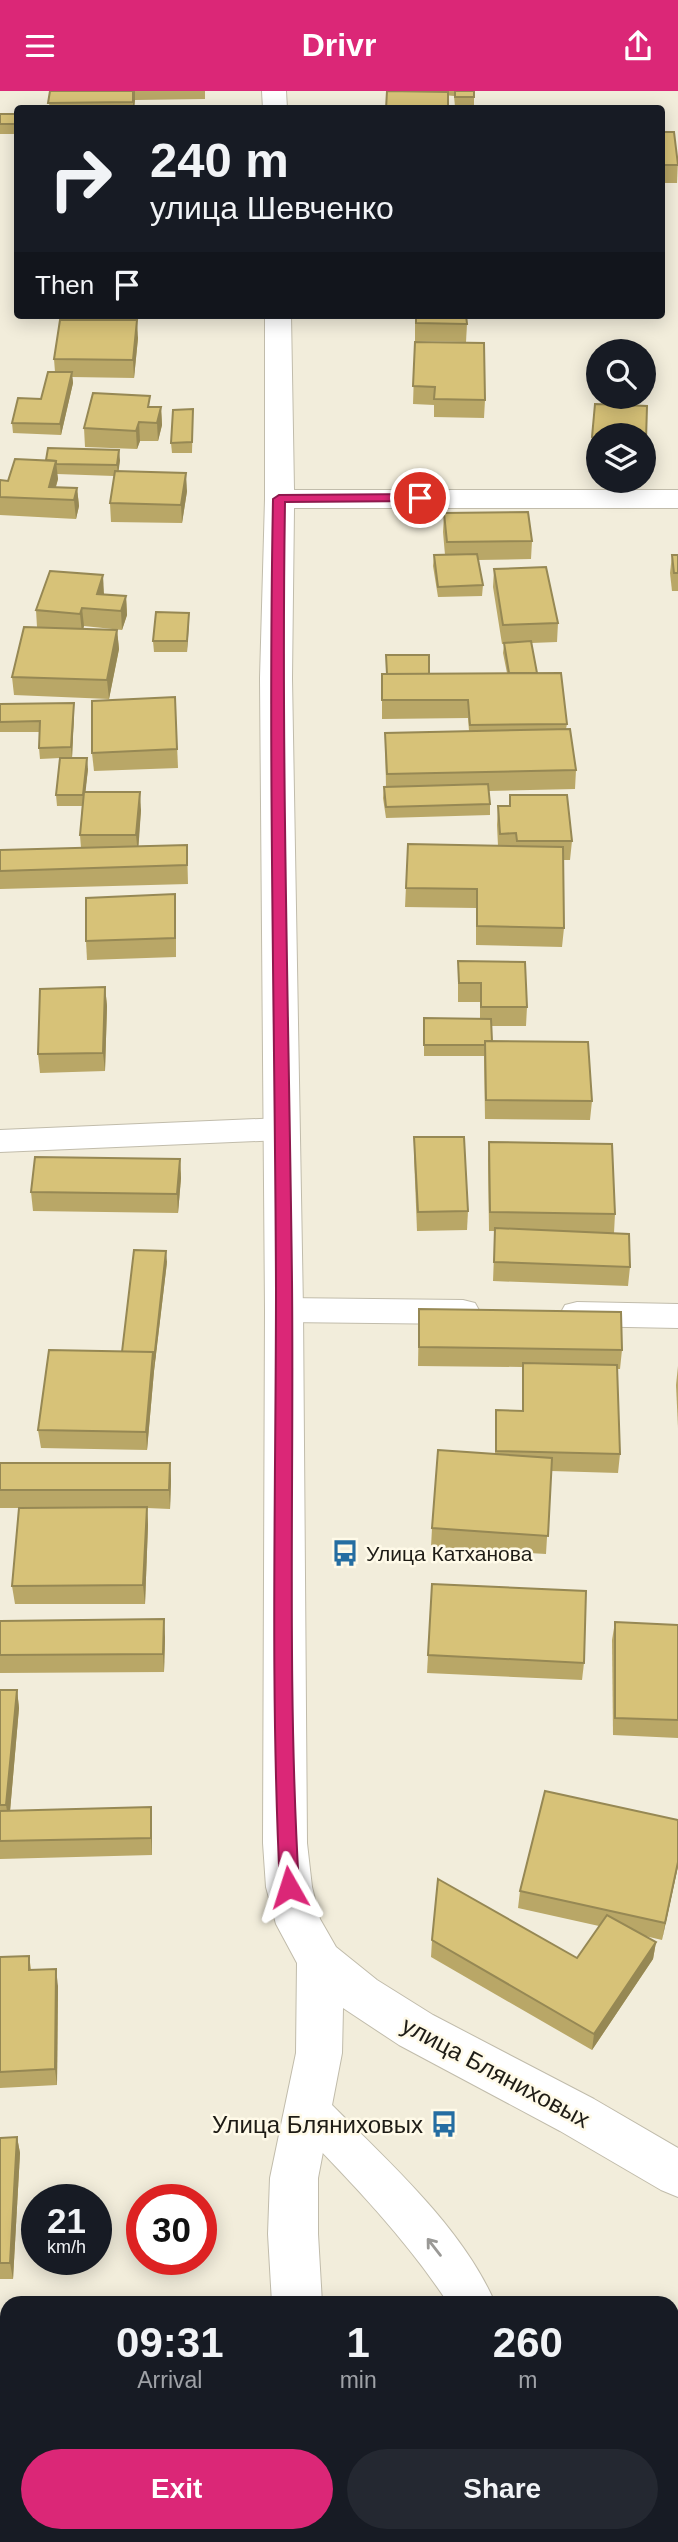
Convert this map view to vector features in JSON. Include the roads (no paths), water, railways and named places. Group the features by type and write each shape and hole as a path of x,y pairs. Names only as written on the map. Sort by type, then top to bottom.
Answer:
{"street":[{"path":"278,319 276,678 284,1310 285,1843 289,1887 299,1924 320,1961 319,2053 294,2178 293,2234 297,2296"},
{"path":"279,499 678,499"},
{"name":"улица Бляниховых","path":"320,1961 361,1995 416,2030 577,2115 678,2174"}],"lane":[{"path":"0,1141 282,1129"},
{"path":"284,1310 496,1313"},
{"path":"552,1314 678,1316"},
{"path":"307,2108 391,2195 437,2249 468,2296"}],"place":[{"name":"Улица Катханова","path":"345,1553"},
{"name":"Улица Бляниховых","path":"444,2124"}]}
